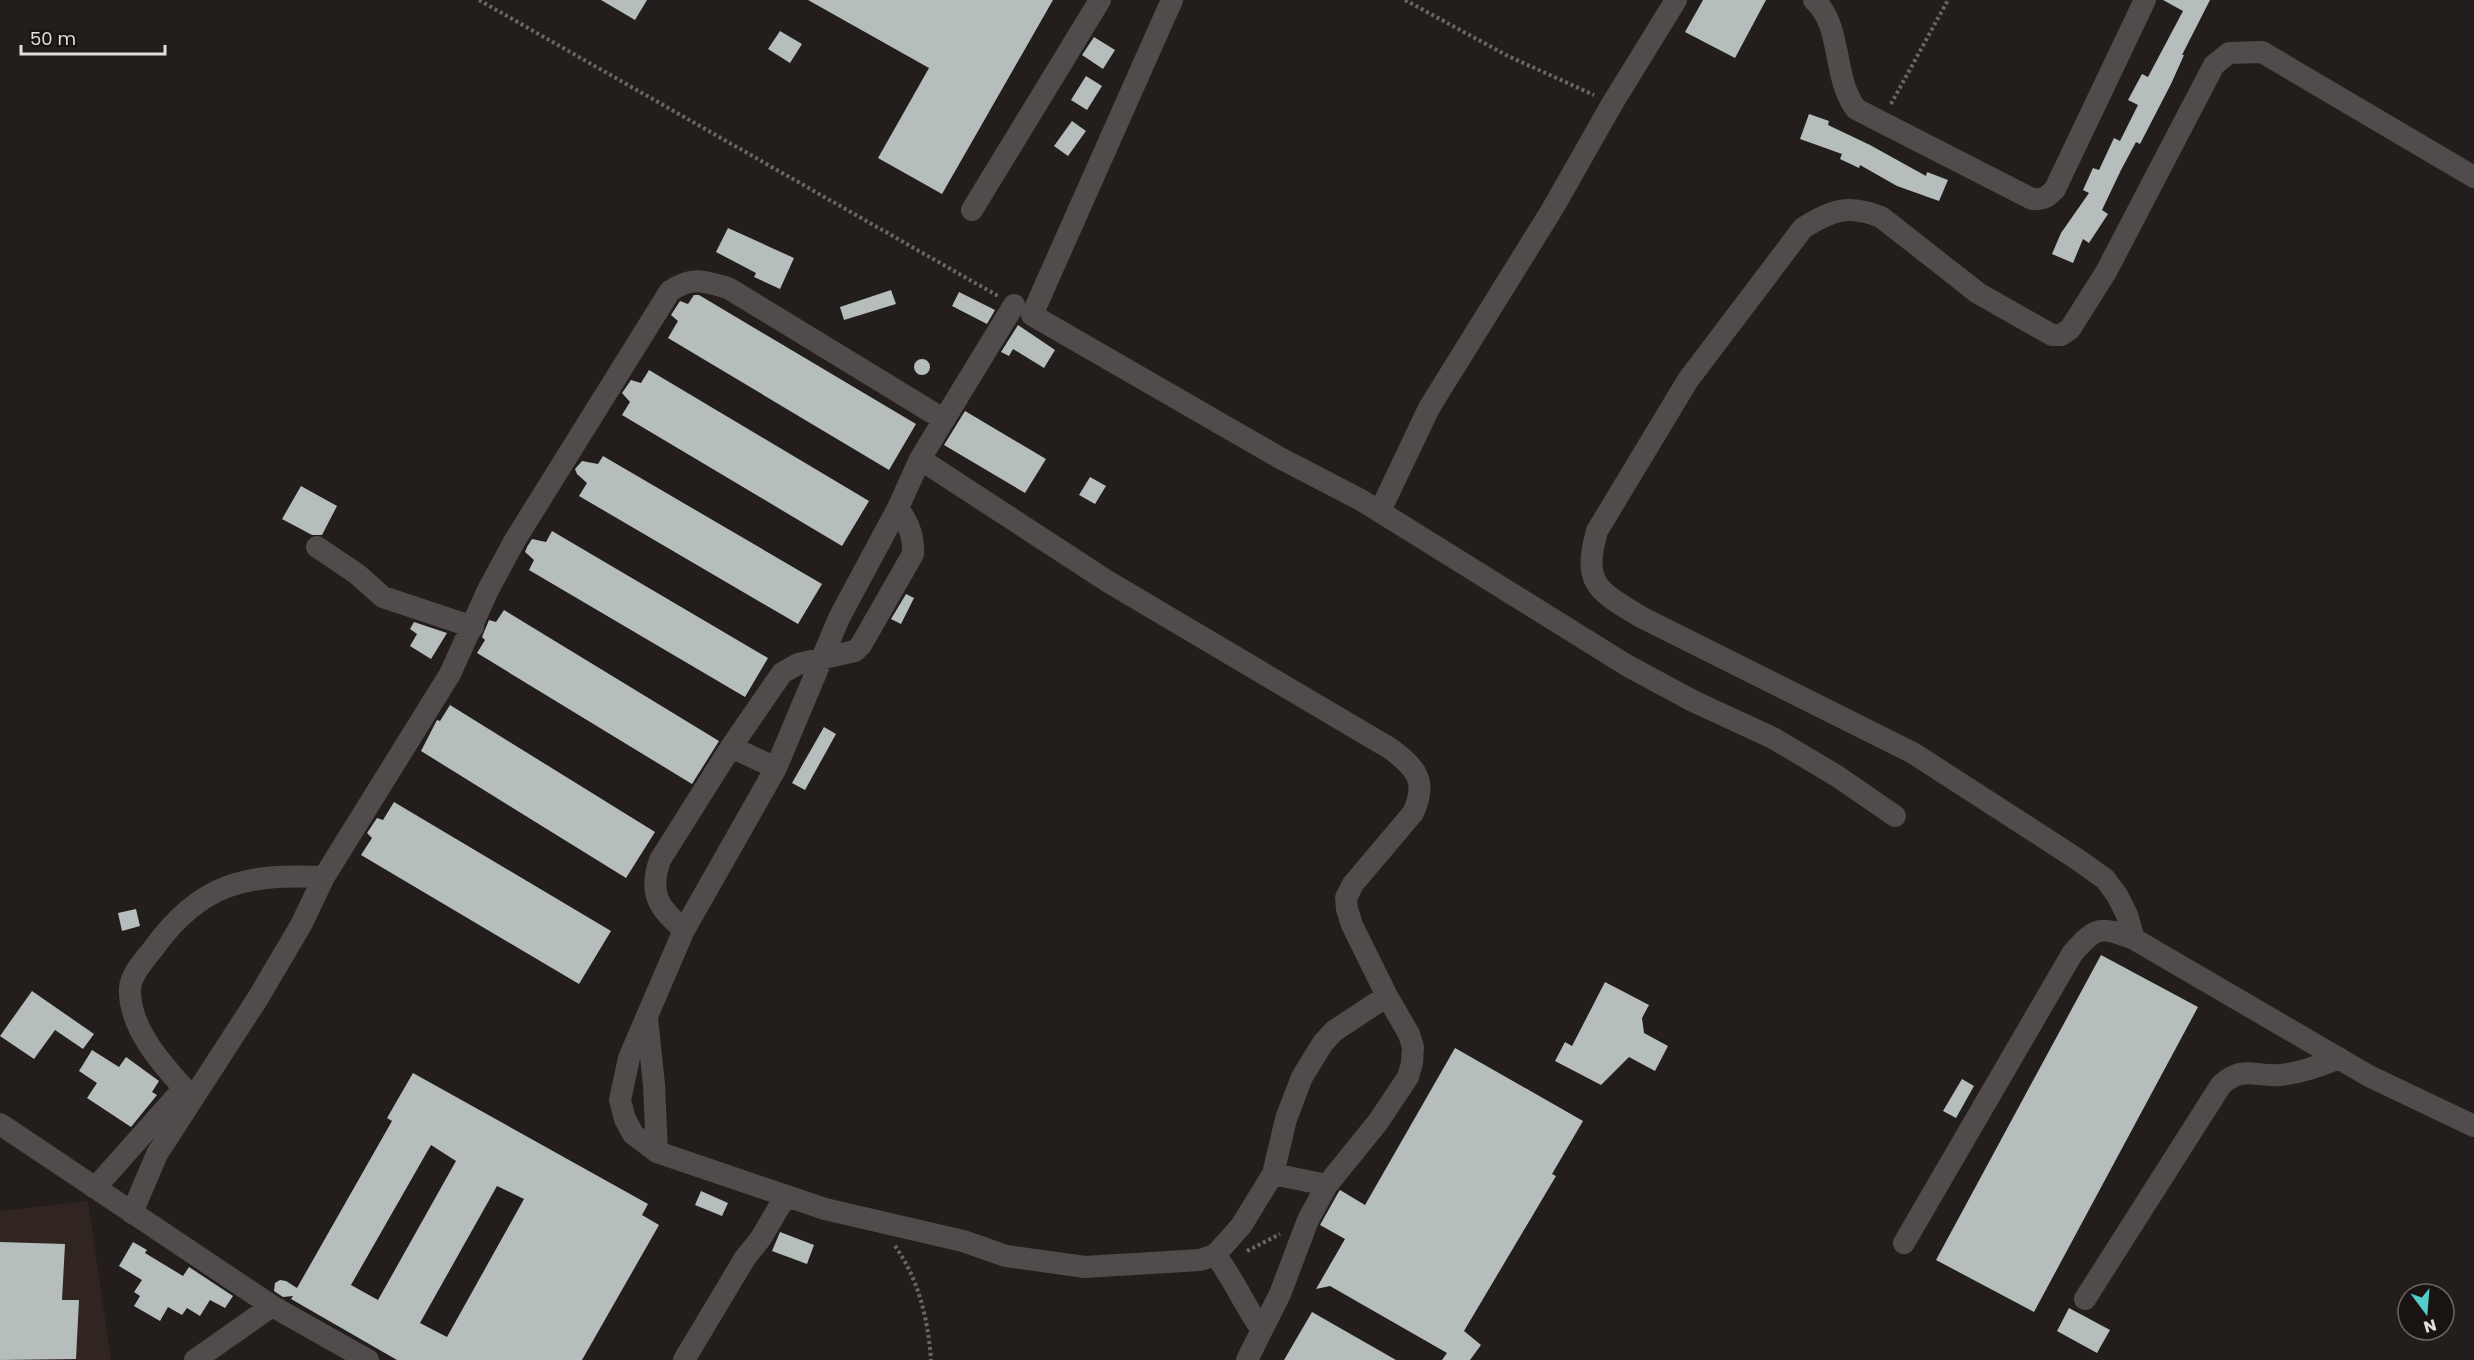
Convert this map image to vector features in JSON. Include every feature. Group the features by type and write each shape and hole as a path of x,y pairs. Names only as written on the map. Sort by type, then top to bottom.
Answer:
{"street":[{"path":"972,210 1100,0"},
{"path":"1172,0 1032,315 1280,458 1380,511 1628,666 1693,701 1773,738 1837,776 1895,816"},
{"path":"1380,511 1429,408 1431,391 1437,377 1549,205 1608,102 1661,0"},
{"path":"1608,102 1676,0"},
{"path":"1814,0 1824,12 1849,100 1856,109 2032,199 2040,200 2049,196 2055,189 2145,0"},
{"path":"2134,939 2117,895 2105,879 2078,859 1913,753 1641,616 1605,595 1592,577 1590,556 1597,531 1688,380 1803,228 1824,215 1842,209 1862,210 1881,217 1978,293 2052,335 2061,335 2070,329 2106,272 2214,65 2229,52 2262,52 2474,177"},
{"path":"95,1188 188,1092 258,998 301,925 324,877 450,674 488,590 515,540 670,291 685,281 702,280 728,288 944,419"},
{"path":"1014,305 920,459 898,508 839,618 776,768 684,930 629,1058 620,1100 625,1119 633,1134 657,1152 785,1197 963,1241 1006,1256 1085,1268 1219,1259"},
{"path":"920,459 1107,581 1391,749 1410,764 1418,777 1420,791 1413,813 1353,884 1346,898 1352,925 1387,996 1406,1027 1413,1047 1408,1077 1378,1122 1327,1185 1308,1220 1280,1294 1247,1360"},
{"path":"684,930 659,905 654,876 660,860 731,747 782,673 798,664 855,651 861,645 913,554 914,541 909,526 898,508"},
{"path":"317,548 357,574 383,597 473,627"},
{"path":"731,747 776,768"},
{"path":"188,1092 148,1044 138,1023 130,986 138,970 160,939 192,905 217,890 248,880 280,875 324,877"},
{"path":"1904,1243 2072,954 2089,934 2100,931 2111,931 2134,939 2369,1076 2474,1126"},
{"path":"1219,1259 1273,1174 1286,1119 1307,1068 1334,1031 1387,996"},
{"path":"647,1017 654,1085 657,1152"},
{"path":"2085,1299 2221,1085 2237,1074 2245,1072 2278,1075 2297,1072 2339,1058"},
{"path":"132,1214 157,1154 188,1092"},
{"path":"0,1124 272,1306 368,1360"},
{"path":"1273,1174 1327,1185"},
{"path":"684,1360 744,1258 761,1238 785,1197"},
{"path":"1219,1259 1247,1309 1262,1330"},
{"path":"195,1360 272,1306"}],"path":[{"path":"479,0 1014,305"},
{"path":"1404,0 1508,56 1608,102"},
{"path":"1880,123 1948,0"},
{"path":"1219,1259 1308,1220"},
{"path":"878,1221 908,1264 917,1286 928,1326 931,1360"}],"shaded area":[{"path":"88,1201 111,1360 0,1360 0,1211"}],"building":[{"path":"601,0 647,0 635,20"},
{"path":"808,0 1053,0 942,194 878,158 929,68"},
{"path":"1703,0 1766,0 1735,58 1685,32"},
{"path":"2163,0 2210,0 2140,144 2136,142 2121,170 2102,210 2108,214 2089,243 2083,239 2073,263 2052,254 2061,233 2089,193 2083,190 2093,168 2099,170 2114,138 2120,141 2138,105 2128,100 2142,74 2148,77 2183,11"},
{"path":"780,31 802,44 790,63 768,49"},
{"path":"1094,37 1115,50 1103,69 1082,55"},
{"path":"1086,76 1102,86 1087,110 1071,100"},
{"path":"1809,114 1829,121 1828,125 1926,176 1927,172 1948,180 1939,201 1897,186 1860,165 1859,168 1840,159 1842,154 1800,139"},
{"path":"1072,121 1086,131 1068,156 1054,146"},
{"path":"728,228 794,258 780,289 754,277 756,273 716,252"},
{"path":"891,290 896,304 844,320 840,307"},
{"path":"959,292 995,310 987,324 952,306"},
{"path":"694,295 699,295 916,424 889,470 668,338 678,321 671,315 680,301 688,304"},
{"path":"1018,325 1055,350 1044,368 1013,349 1009,356 1001,352"},
{"path":"919,359 925,359 930,367 928,373 919,375 914,370 914,364"},
{"path":"649,370 869,501 842,546 622,415 630,402 622,393 631,380 641,383"},
{"path":"965,411 1046,459 1025,493 944,445"},
{"path":"603,456 822,584 798,624 579,496 587,483 575,469 582,461 598,464"},
{"path":"1090,477 1106,486 1095,504 1079,495"},
{"path":"301,486 337,506 322,535 312,535 282,519"},
{"path":"552,531 768,658 745,697 529,570 534,560 525,552 527,547 532,539 546,542"},
{"path":"906,594 914,598 901,624 891,619"},
{"path":"504,610 719,741 692,784 477,653 485,640 482,637 489,620 496,622"},
{"path":"414,622 447,633 431,659 410,646 417,634 410,629"},
{"path":"450,705 655,832 626,878 421,751 437,720 440,721"},
{"path":"824,727 836,734 805,790 792,783"},
{"path":"394,802 611,931 579,984 361,855 372,838 367,833 377,818 383,820"},
{"path":"136,909 140,926 122,931 118,913"},
{"path":"2101,955 2198,1007 2034,1312 1936,1260"},
{"path":"1605,982 1649,1005 1642,1018 1644,1033 1668,1046 1655,1071 1629,1057 1601,1085 1555,1061 1565,1042 1572,1046"},
{"path":"32,991 94,1034 83,1049 55,1030 34,1059 0,1036"},
{"path":"1455,1048 1583,1121 1552,1174 1556,1176 1464,1331 1481,1345 1470,1360 1442,1360 1447,1353 1330,1286 1316,1289 1345,1239 1320,1225 1338,1193 1340,1190 1365,1205"},
{"path":"92,1050 119,1067 126,1057 159,1081 152,1092 157,1095 131,1127 87,1098 97,1083 79,1071"},
{"path":"413,1073 648,1204 642,1215 659,1225 582,1360 397,1360 291,1299 293,1296 283,1297 274,1291 275,1283 280,1280 297,1288 392,1121 387,1118","holes":["431,1145 456,1161 378,1300 351,1285","497,1186 524,1199 447,1337 420,1323"]},
{"path":"1962,1079 1974,1086 1956,1118 1943,1111"},
{"path":"701,1191 728,1203 722,1216 695,1205"},
{"path":"780,1232 814,1245 807,1264 772,1251"},
{"path":"0,1242 65,1244 62,1300 79,1300 76,1359 0,1360"},
{"path":"133,1242 147,1250 145,1253 183,1276 189,1267 233,1296 225,1308 210,1300 200,1316 187,1308 182,1315 168,1307 160,1321 134,1306 140,1296 134,1292 142,1280 119,1266"},
{"path":"2069,1308 2110,1330 2097,1353 2057,1331"},
{"path":"1312,1312 1396,1360 1284,1360"}]}
